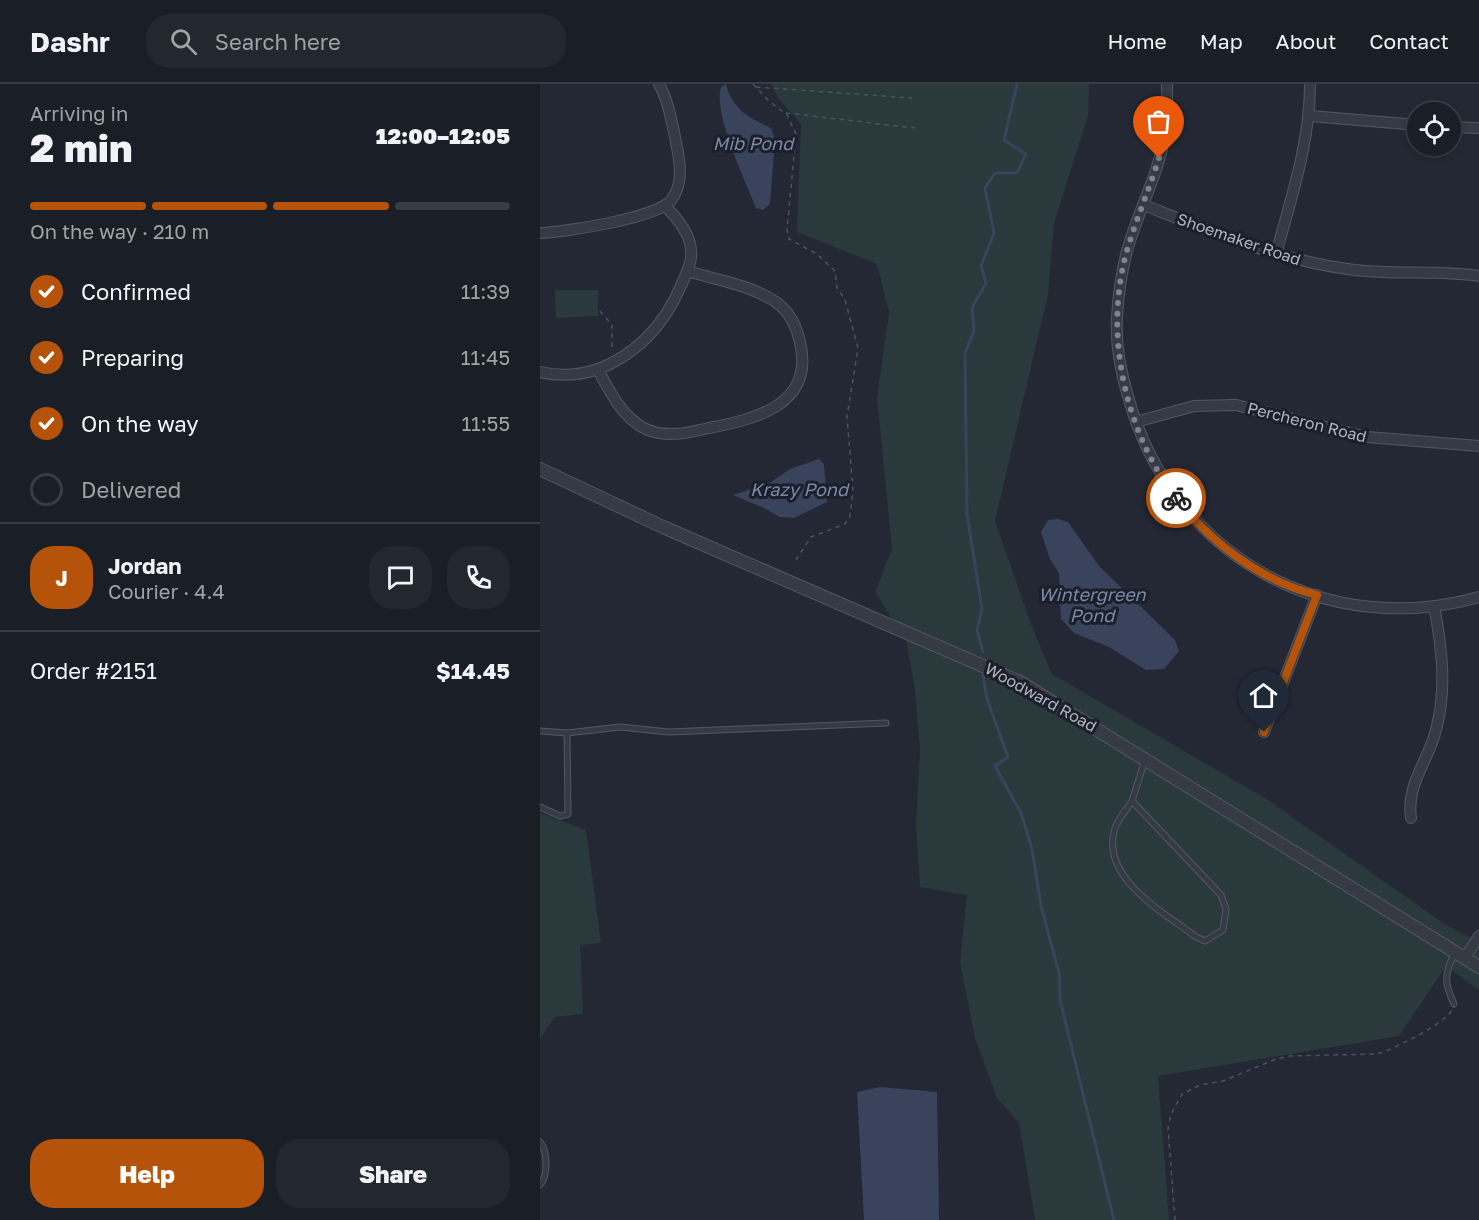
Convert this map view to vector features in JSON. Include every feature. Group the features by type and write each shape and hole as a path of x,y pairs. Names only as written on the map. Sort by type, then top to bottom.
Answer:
{"street":[{"path":"540,232 641,216 666,207 676,192 681,169 667,103 659,84"},
{"path":"1167,84 1166,126 1126,254 1117,319 1119,356 1136,422 1159,472 1195,522 1227,549 1265,574 1302,592 1365,607 1394,609 1434,606 1479,597"},
{"path":"1276,254 1304,148 1310,116 1310,84"},
{"path":"1310,116 1407,124"},
{"path":"1461,127 1479,128"},
{"name":"Shoemaker Road","path":"1143,205 1276,254 1355,270 1460,273 1479,276"},
{"path":"540,372 552,375 598,370 639,347 662,322 687,271 692,251 680,222 666,207"},
{"path":"598,370 621,408 643,428 656,432 686,433 747,421 775,409 786,399 794,388 802,363 799,338 788,314 761,294 687,271"},
{"name":"Percheron Road","path":"1136,422 1194,406 1236,405 1367,437 1479,446"},
{"name":"Woodward Road","path":"540,469 663,527 1000,672 1062,705 1479,967"},
{"path":"1264,732 1317,595"},
{"path":"1411,818 1409,802 1413,782 1428,753 1442,708 1441,643 1434,606"},
{"path":"1461,955 1479,936"}],"lane":[{"path":"540,731 567,733 620,728 669,732 886,723"},
{"path":"540,807 560,816 568,814 567,733"},
{"path":"1132,801 1221,895 1226,909 1223,930 1205,941 1196,937 1139,894 1124,876 1114,856 1115,827 1132,801 1145,758"},
{"path":"1454,1004 1446,988 1445,973 1461,955"},
{"path":"540,1142 546,1158 545,1173 540,1185"}],"path":[{"path":"753,84 769,101 786,113 915,128"},
{"path":"756,87 912,98"},
{"path":"786,113 796,134 787,230 789,239 817,254 835,271 837,288 845,300 858,348 847,417 853,491 850,516 845,524 811,537 796,560"},
{"path":"600,311 612,325 615,361"},
{"path":"1174,1220 1168,1128 1171,1114 1182,1094 1200,1085 1223,1082 1283,1058 1377,1054 1390,1051 1443,1022 1452,1012 1454,1004"}],"shaded area":[{"path":"771,84 1089,84 1088,116 1054,223 1048,294 995,521 1032,627 1052,674 1268,800 1446,925 1479,942 1479,990 1446,966 1399,1036 1158,1076 1169,1220 1035,1220 1019,1123 997,1098 975,1038 960,962 967,895 920,887 916,824 920,749 915,690 906,640 875,592 892,549 877,398 889,312 877,264 797,232 801,124 778,98"},
{"path":"555,290 598,290 598,316 556,318"},
{"path":"540,813 586,830 601,943 580,945 583,1014 555,1017 540,1039"}],"water":[{"name":"Mib Pond","path":"726,84 732,100 742,112 771,128 775,139 770,204 763,210 756,208 726,130 720,99 721,87"},
{"name":"Krazy Pond","path":"819,459 824,464 827,502 794,518 780,517 733,495 771,482 790,469"},
{"name":"Wintergreen Pond","path":"1058,519 1068,522 1099,566 1175,640 1179,651 1164,669 1146,670 1109,647 1074,633 1061,619 1059,573 1050,559 1041,532 1048,520"},
{"path":"880,1087 937,1092 939,1220 864,1220 857,1092"}],"waterway":[{"path":"983,652 977,630 982,609 967,514 965,353 974,331 972,308 986,283 981,266 994,233 985,188 995,173 1017,173 1026,154 1004,140 1017,84"},
{"path":"983,675 987,699 1008,757 995,766 1021,813 1032,849 1041,906 1059,973 1060,1000 1114,1220"}],"way so far":[{"path":"1159,158 1126,254 1117,319 1119,356 1130,402 1144,443 1176,498"}],"route":[{"path":"1176,498 1195,522 1227,549 1265,574 1302,592 1317,595 1264,732"}]}
